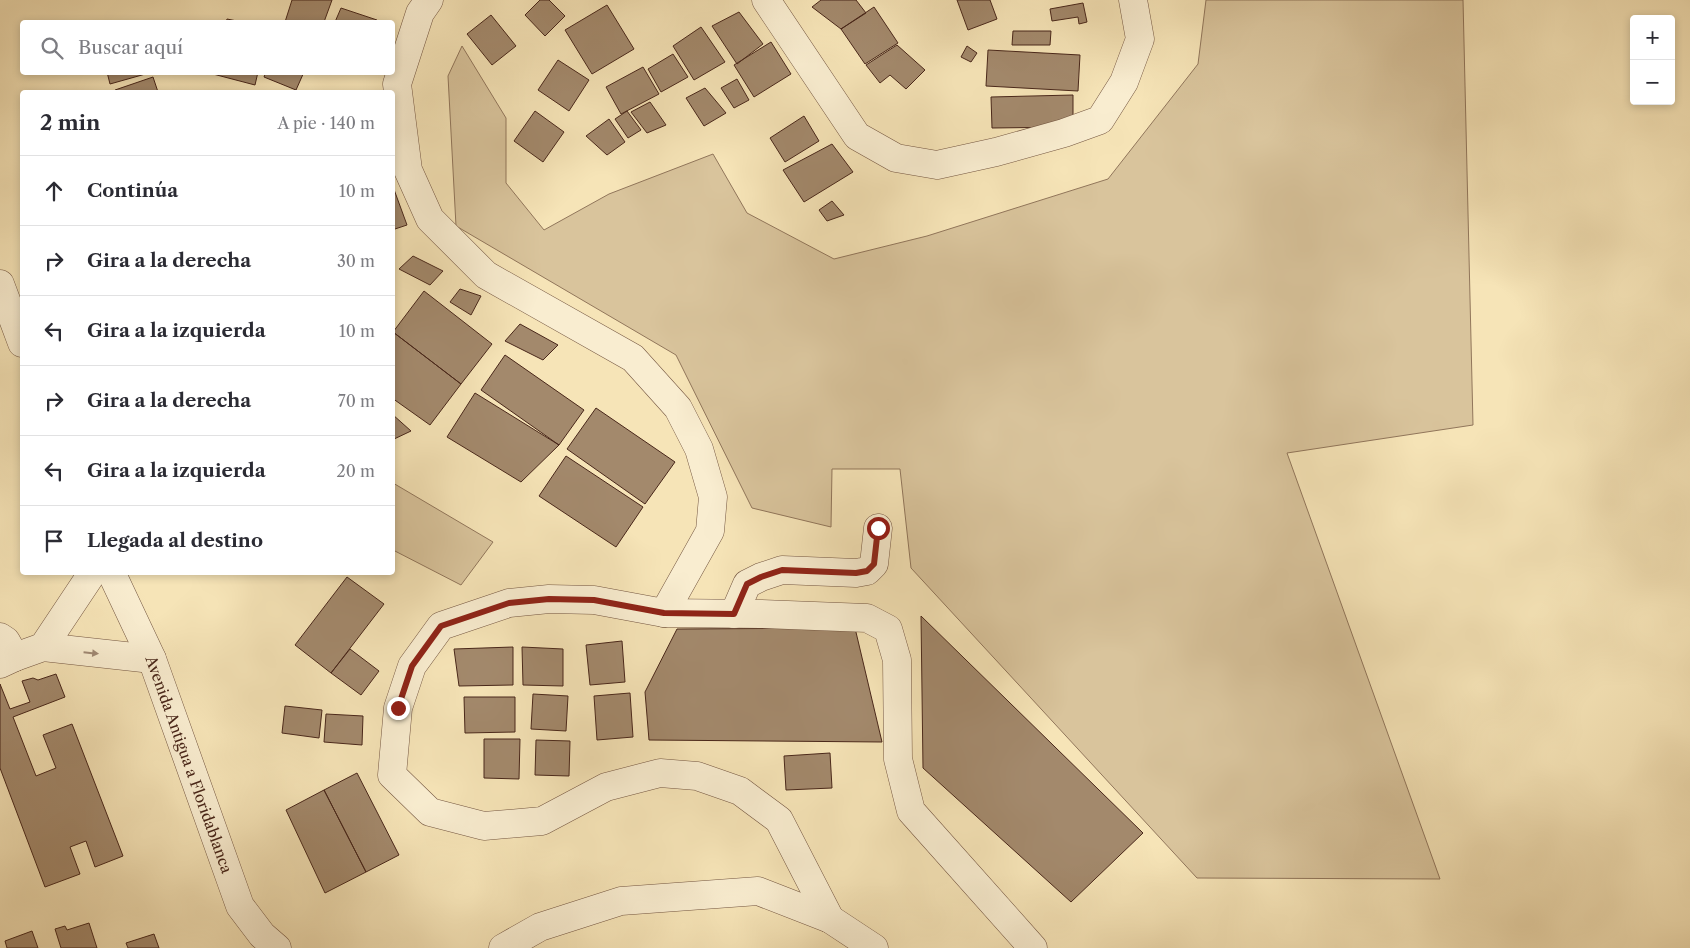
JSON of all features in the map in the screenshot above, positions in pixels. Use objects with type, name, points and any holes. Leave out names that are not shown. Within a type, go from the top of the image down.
[{"type":"street","points":[[429,0],[420,13],[397,84],[408,170],[430,219],[486,275],[633,358],[678,408],[699,449],[713,497],[710,531],[664,613]]},
{"type":"street","points":[[766,0],[857,136],[896,158],[936,165],[996,152],[1064,133],[1100,120],[1124,82],[1140,39],[1133,0]]},
{"type":"street","points":[[0,284],[20,338]]},
{"type":"street","points":[[734,614],[747,584],[782,570],[856,573],[867,571],[874,564],[878,528]]},
{"type":"street","points":[[43,647],[91,575]]},
{"type":"street","name":"Avenida Antigua a Floridablanca","points":[[112,575],[152,659],[240,906],[262,935],[277,948]]},
{"type":"street","points":[[830,919],[779,820],[740,790],[697,776],[660,773],[606,787],[542,821],[484,826],[430,812],[392,775],[398,708],[412,666],[441,626],[509,603],[549,599],[594,600],[664,613],[867,618],[888,629],[897,660],[898,759],[911,811],[1033,948]]},
{"type":"street","points":[[5,652],[43,647],[152,659]]},
{"type":"street","points":[[503,948],[540,928],[621,901],[758,892],[830,919],[874,948]]},
{"type":"shaded area","points":[[1206,0],[1463,0],[1473,425],[1287,453],[1440,879],[1197,878],[911,568],[900,469],[832,469],[831,527],[752,508],[676,355],[456,226],[448,76],[462,46],[506,118],[506,183],[544,230],[609,194],[713,154],[747,213],[834,259],[927,236],[1108,179],[1198,64]]},
{"type":"shaded area","points":[[395,484],[493,542],[461,585],[395,551]]},
{"type":"building","points":[[292,0],[332,0],[325,20],[286,20]]},
{"type":"building","points":[[540,0],[549,0],[565,16],[545,36],[525,15]]},
{"type":"building","points":[[821,0],[856,0],[866,13],[841,29],[812,7]]},
{"type":"building","points":[[957,0],[990,0],[997,19],[968,30]]},
{"type":"building","points":[[1083,3],[1087,22],[1079,24],[1078,17],[1052,21],[1050,9]]},
{"type":"building","points":[[607,5],[634,49],[592,74],[565,30]]},
{"type":"building","points":[[874,7],[898,43],[865,64],[841,29]]},
{"type":"building","points":[[341,8],[377,20],[336,20]]},
{"type":"building","points":[[739,12],[763,44],[737,64],[712,26]]},
{"type":"building","points":[[491,15],[516,46],[492,65],[467,34]]},
{"type":"building","points":[[701,27],[725,62],[694,80],[673,46]]},
{"type":"building","points":[[1013,31],[1051,31],[1050,45],[1012,45]]},
{"type":"building","points":[[771,42],[791,74],[754,97],[734,65]]},
{"type":"building","points":[[897,45],[925,70],[906,89],[890,75],[880,83],[866,65]]},
{"type":"building","points":[[967,46],[977,53],[971,62],[961,57]]},
{"type":"building","points":[[988,50],[1080,55],[1078,91],[986,86]]},
{"type":"building","points":[[673,54],[688,77],[661,92],[648,69]]},
{"type":"building","points":[[558,60],[589,80],[569,111],[538,90]]},
{"type":"building","points":[[643,67],[659,94],[621,114],[606,87]]},
{"type":"building","points":[[108,75],[142,75],[110,84]]},
{"type":"building","points":[[217,75],[257,75],[255,85]]},
{"type":"building","points":[[265,75],[303,75],[296,90],[264,77]]},
{"type":"building","points":[[153,77],[157,90],[115,90]]},
{"type":"building","points":[[737,79],[749,100],[734,108],[721,88]]},
{"type":"building","points":[[705,88],[726,113],[704,126],[686,98]]},
{"type":"building","points":[[1073,95],[1073,127],[992,128],[991,97]]},
{"type":"building","points":[[650,102],[666,125],[647,133],[631,112]]},
{"type":"building","points":[[535,111],[564,132],[543,162],[514,141]]},
{"type":"building","points":[[627,111],[641,130],[628,138],[615,119]]},
{"type":"building","points":[[804,116],[819,141],[785,162],[770,138]]},
{"type":"building","points":[[609,119],[625,142],[607,155],[586,136]]},
{"type":"building","points":[[832,144],[853,172],[804,202],[783,170]]},
{"type":"building","points":[[395,192],[407,225],[395,229]]},
{"type":"building","points":[[832,201],[844,215],[827,221],[819,210]]},
{"type":"building","points":[[413,256],[443,271],[430,285],[399,269]]},
{"type":"building","points":[[460,289],[481,296],[471,315],[450,302]]},
{"type":"building","points":[[424,291],[492,344],[461,384],[395,334],[395,329]]},
{"type":"building","points":[[520,324],[558,345],[543,360],[505,341]]},
{"type":"building","points":[[395,334],[461,384],[430,425],[395,400]]},
{"type":"building","points":[[505,355],[584,410],[559,445],[481,390]]},
{"type":"building","points":[[475,393],[559,445],[521,482],[447,437]]},
{"type":"building","points":[[596,408],[675,462],[645,504],[567,449]]},
{"type":"building","points":[[395,417],[411,431],[395,439]]},
{"type":"building","points":[[566,456],[643,507],[616,547],[539,496]]},
{"type":"building","points":[[347,577],[384,604],[331,673],[295,645]]},
{"type":"building","points":[[921,616],[1143,833],[1071,902],[923,768]]},
{"type":"building","points":[[855,628],[882,742],[649,740],[645,692],[677,629]]},
{"type":"building","points":[[622,641],[625,682],[590,685],[586,645]]},
{"type":"building","points":[[513,647],[513,685],[459,686],[454,649]]},
{"type":"building","points":[[522,647],[563,649],[563,686],[523,685]]},
{"type":"building","points":[[350,649],[379,671],[361,695],[331,673]]},
{"type":"building","points":[[56,674],[65,697],[13,717],[36,776],[56,768],[43,735],[72,724],[123,856],[95,867],[86,841],[70,847],[80,874],[45,887],[0,768],[0,684],[10,709],[30,702],[22,681],[33,678],[38,680]]},
{"type":"building","points":[[630,693],[633,737],[597,740],[594,696]]},
{"type":"building","points":[[533,694],[568,696],[566,731],[531,729]]},
{"type":"building","points":[[464,697],[515,697],[515,732],[465,733]]},
{"type":"building","points":[[285,706],[322,710],[319,738],[282,733]]},
{"type":"building","points":[[326,714],[363,716],[362,745],[324,742]]},
{"type":"building","points":[[484,739],[520,739],[519,779],[484,778]]},
{"type":"building","points":[[536,740],[570,741],[569,776],[535,775]]},
{"type":"building","points":[[830,753],[832,788],[786,790],[784,756]]},
{"type":"building","points":[[357,773],[399,855],[366,872],[324,790]]},
{"type":"building","points":[[324,790],[366,872],[325,893],[286,810]]},
{"type":"building","points":[[89,923],[97,948],[61,948],[55,929],[65,926],[67,930]]},
{"type":"building","points":[[32,931],[38,948],[7,948],[5,941]]},
{"type":"building","points":[[154,934],[159,948],[128,948],[126,943]]},
{"type":"route","points":[[398,708],[412,666],[441,626],[509,603],[549,599],[594,600],[664,613],[734,614],[747,584],[782,570],[856,573],[867,571],[874,564],[878,528]]}]
